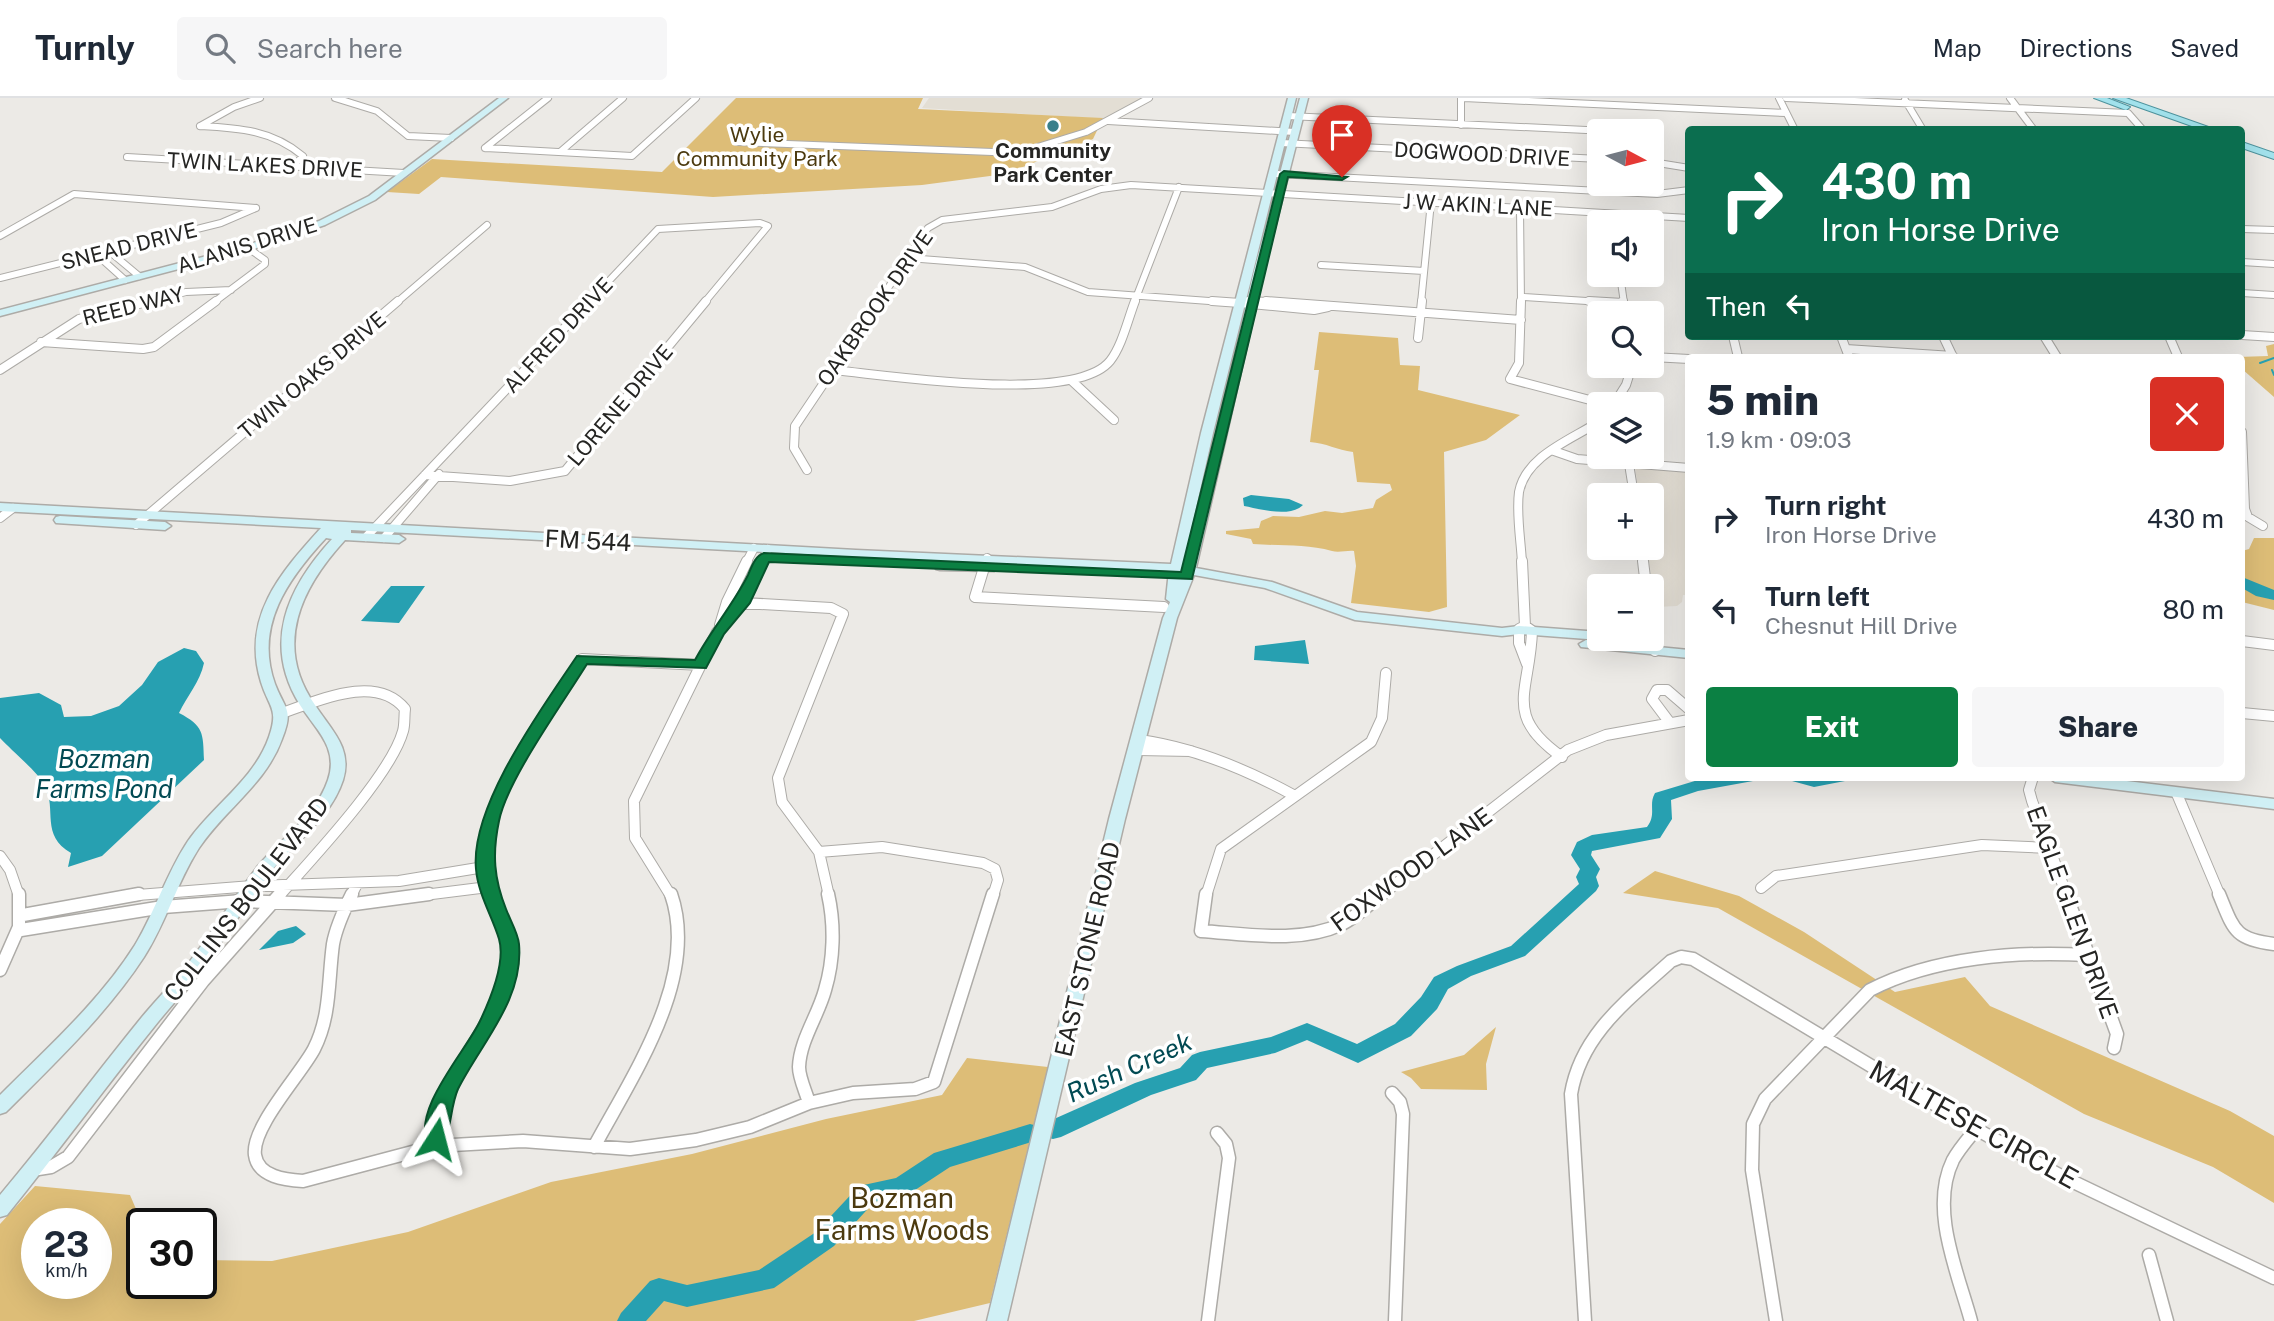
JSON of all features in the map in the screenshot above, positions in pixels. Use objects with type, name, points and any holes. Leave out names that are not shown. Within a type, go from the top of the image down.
[{"type":"main road","name":"ALANIS DRIVE","points":[[136,274],[260,239],[341,208],[493,98]]},
{"type":"main road","name":"ALANIS DRIVE","points":[[0,307],[288,236],[350,210],[504,98]]},
{"type":"main road","points":[[1181,572],[1205,506],[1238,363],[1268,193],[1292,98]]},
{"type":"main road","points":[[1181,572],[1191,505],[1225,362],[1248,303],[1304,98]]},
{"type":"main road","points":[[2098,98],[2182,126]]},
{"type":"main road","points":[[2117,98],[2201,126]]},
{"type":"main road","points":[[2245,140],[2274,150]]},
{"type":"main road","points":[[2245,148],[2274,156]]},
{"type":"main road","name":"ALANIS DRIVE","points":[[0,313],[122,277]]},
{"type":"main road","points":[[1225,362],[1238,363]]},
{"type":"main road","points":[[1191,505],[1205,506]]},
{"type":"main road","name":"FM 544","points":[[3,513],[146,515],[388,533],[1181,572],[1273,589],[1355,616],[1502,632],[1526,632]]},
{"type":"main road","name":"FM 544","points":[[3,513],[136,525],[336,530]]},
{"type":"main road","points":[[282,713],[262,673],[259,655],[268,609],[294,566],[336,530]]},
{"type":"main road","name":"COLLINS BOULEVARD","points":[[0,1209],[194,969],[252,886],[327,800],[336,779],[339,757],[332,734],[307,705],[293,681],[285,643],[303,582],[336,530]]},
{"type":"main road","name":"EAST STONE ROAD","points":[[997,1321],[1118,819],[1139,745],[1167,612],[1181,572]]},
{"type":"main road","points":[[263,632],[288,628]]},
{"type":"main road","points":[[1526,632],[1587,635]]},
{"type":"main road","points":[[1526,632],[1587,636]]},
{"type":"main road","points":[[1664,641],[1685,644]]},
{"type":"main road","points":[[1664,644],[1685,652]]},
{"type":"main road","name":"COLLINS BOULEVARD","points":[[0,1107],[110,991],[141,949],[193,846],[251,783],[272,753],[282,713]]},
{"type":"main road","points":[[2084,781],[2274,804]]},
{"type":"street","points":[[260,98],[234,107],[200,126],[252,129],[276,135],[303,156],[293,166]]},
{"type":"street","points":[[335,98],[377,111],[408,136],[451,138]]},
{"type":"street","points":[[548,98],[485,148],[637,154],[696,98]]},
{"type":"street","points":[[560,152],[623,98]]},
{"type":"street","points":[[737,142],[1018,153],[1058,142],[1107,121],[1149,98]]},
{"type":"street","points":[[1461,125],[1462,98],[1786,113]]},
{"type":"street","points":[[1779,98],[1793,126]]},
{"type":"street","points":[[1786,98],[1905,101],[2128,113],[2139,126]]},
{"type":"street","points":[[2010,98],[2031,126]]},
{"type":"street","points":[[1905,101],[1921,126]]},
{"type":"street","points":[[1288,117],[1587,130]]},
{"type":"street","points":[[1107,121],[1295,132]]},
{"type":"street","name":"DOGWOOD DRIVE","points":[[1281,143],[1587,158]]},
{"type":"street","name":"TWIN LAKES DRIVE","points":[[127,157],[404,173]]},
{"type":"street","points":[[1664,164],[1685,166]]},
{"type":"street","points":[[1273,173],[1657,194],[1685,190]]},
{"type":"street","name":"OAKBROOK DRIVE","points":[[807,470],[794,448],[793,431],[928,228],[956,216],[1052,207],[1113,186],[1268,193]]},
{"type":"street","points":[[832,370],[1030,386],[1072,381],[1094,373],[1112,359],[1179,187]]},
{"type":"street","name":"J W AKIN LANE","points":[[1268,193],[1587,212]]},
{"type":"street","name":"SNEAD DRIVE","points":[[0,236],[70,195],[256,208],[221,223],[0,278]]},
{"type":"street","points":[[1418,338],[1431,202]]},
{"type":"street","points":[[1520,208],[1524,297],[1521,356],[1510,379],[1587,399]]},
{"type":"street","name":"J W AKIN LANE","points":[[1664,216],[1685,218]]},
{"type":"street","name":"LORENE DRIVE","points":[[423,475],[510,481],[565,471],[768,228],[760,223],[672,226]]},
{"type":"street","name":"TWIN OAKS DRIVE","points":[[136,525],[488,225]]},
{"type":"street","name":"ALFRED DRIVE","points":[[370,532],[658,229],[672,226]]},
{"type":"street","points":[[2245,229],[2274,230]]},
{"type":"street","points":[[41,342],[150,348],[265,264],[265,260],[248,248]]},
{"type":"street","points":[[109,251],[136,274]]},
{"type":"street","points":[[96,254],[122,277]]},
{"type":"street","points":[[908,258],[1025,267],[1037,270],[1064,286],[1079,291],[1314,310],[1328,307],[1521,320]]},
{"type":"street","points":[[2245,262],[2274,264]]},
{"type":"street","points":[[1321,265],[1424,271]]},
{"type":"street","name":"REED WAY","points":[[0,370],[79,319],[186,292],[232,290]]},
{"type":"street","points":[[2245,293],[2274,295]]},
{"type":"street","points":[[1524,297],[1590,301]]},
{"type":"street","points":[[2245,335],[2274,337]]},
{"type":"street","points":[[1847,353],[1882,354]]},
{"type":"street","points":[[1664,358],[1685,359]]},
{"type":"street","points":[[1072,381],[1114,420]]},
{"type":"street","points":[[1562,757],[1529,728],[1525,716],[1527,664],[1519,489],[1530,467],[1587,429]]},
{"type":"street","name":"ALFRED DRIVE","points":[[388,533],[440,477],[440,467],[447,451]]},
{"type":"street","points":[[1554,451],[1587,460]]},
{"type":"street","points":[[1664,466],[1685,468]]},
{"type":"street","points":[[2245,509],[2248,517],[2263,526]]},
{"type":"street","points":[[594,1147],[650,1042],[676,968],[680,936],[676,910],[669,890],[635,838],[634,801],[718,632],[727,602],[759,553]]},
{"type":"street","points":[[718,632],[742,603],[759,553]]},
{"type":"street","points":[[986,562],[975,597],[1167,612]]},
{"type":"street","points":[[727,602],[831,608],[843,614],[778,778],[778,791],[782,802],[819,852],[828,885],[833,926],[825,990],[800,1052],[799,1070],[809,1103]]},
{"type":"street","points":[[2245,641],[2274,645]]},
{"type":"street","points":[[435,1146],[440,1108],[450,1084],[489,1024],[508,968],[510,942],[488,887],[484,867],[490,819],[500,792],[582,659],[701,665]]},
{"type":"street","name":"FOXWOOD LANE","points":[[1386,673],[1382,718],[1371,742],[1346,763],[1221,849],[1208,883],[1201,931],[1294,937],[1311,936],[1345,923],[1584,741],[1685,721]]},
{"type":"street","points":[[1670,723],[1652,699],[1657,690],[1667,690],[1685,706]]},
{"type":"street","points":[[32,1170],[51,1167],[74,1150],[202,983],[271,902],[290,885],[361,800],[389,759],[404,729],[407,711],[399,699],[382,692],[356,692],[282,713]]},
{"type":"street","points":[[2245,713],[2274,716]]},
{"type":"street","points":[[1139,745],[1192,751],[1237,764],[1295,796]]},
{"type":"street","name":"EAGLE GLEN DRIVE","points":[[2032,781],[2030,795],[2117,1034],[2114,1048]]},
{"type":"street","points":[[2177,794],[2235,932],[2249,941],[2274,944]]},
{"type":"street","points":[[357,884],[333,943],[328,1011],[316,1046],[257,1137],[254,1156],[264,1170],[281,1179],[303,1181],[435,1146],[523,1141],[630,1149],[696,1140],[750,1127],[809,1103],[853,1093],[915,1089],[934,1082],[998,880],[995,869],[983,863],[893,846],[870,844],[819,852]]},
{"type":"street","points":[[1761,887],[1776,876],[1982,845],[2049,848]]},
{"type":"street","points":[[0,856],[14,873],[23,915],[21,930],[0,970]]},
{"type":"street","points":[[21,930],[124,911],[166,899],[252,886],[399,881],[484,867]]},
{"type":"street","points":[[23,915],[132,895],[166,899],[347,905],[388,902],[488,887]]},
{"type":"street","points":[[1776,1321],[1752,1170],[1752,1131],[1765,1099],[1870,990],[1891,978],[2024,953],[2088,955]]},
{"type":"street","name":"MALTESE CIRCLE","points":[[1585,1321],[1571,1094],[1574,1069],[1596,1033],[1671,961],[1681,957],[1693,959],[1976,1129],[2061,1176],[2202,1241],[2274,1278]]},
{"type":"street","points":[[1392,1093],[1400,1102],[1403,1114],[1395,1321]]},
{"type":"street","points":[[1972,1321],[1948,1230],[1945,1193],[1951,1164],[1976,1129]]},
{"type":"street","points":[[1209,1321],[1229,1158],[1226,1144],[1217,1133]]},
{"type":"street","points":[[2149,1255],[2167,1321]]},
{"type":"shaded area","points":[[929,98],[1147,98],[1109,119],[922,108]]},
{"type":"shaded area","points":[[1635,469],[1685,471],[1685,595],[1682,602],[1677,606],[1664,607],[1664,574],[1651,574],[1649,560],[1664,560],[1664,483],[1637,483]]},
{"type":"green space","name":"Wylie Community Park","points":[[736,98],[923,98],[918,109],[1103,118],[1093,139],[1005,174],[922,185],[713,197],[441,177],[419,194],[387,192],[432,159],[662,172]]},
{"type":"green space","points":[[1319,332],[1398,338],[1400,365],[1420,366],[1418,390],[1520,415],[1486,440],[1444,452],[1447,607],[1429,612],[1351,603],[1356,566],[1354,551],[1335,552],[1303,546],[1253,544],[1251,539],[1226,534],[1226,531],[1259,528],[1261,521],[1273,516],[1299,517],[1325,511],[1342,513],[1373,508],[1376,500],[1392,490],[1390,484],[1357,482],[1353,452],[1310,442],[1319,370],[1314,370]]},
{"type":"green space","points":[[2274,344],[2274,397],[2245,372],[2245,357],[2268,356],[2266,346]]},
{"type":"green space","points":[[2254,538],[2274,538],[2274,610],[2245,603],[2245,550],[2249,549]]},
{"type":"green space","points":[[1655,871],[1739,896],[1804,932],[1895,992],[1965,977],[1990,1006],[2230,1111],[2274,1136],[2274,1203],[2213,1167],[2084,1114],[1718,908],[1623,893]]},
{"type":"green space","points":[[1496,1027],[1486,1064],[1487,1090],[1421,1089],[1401,1072],[1464,1055]]},
{"type":"green space","name":"Bozman Farms Woods","points":[[967,1058],[1048,1067],[990,1303],[914,1321],[0,1321],[0,1224],[35,1186],[130,1195],[136,1208],[126,1208],[126,1299],[217,1299],[217,1260],[272,1261],[408,1232],[551,1182],[692,1154],[826,1119],[942,1095]]},
{"type":"water","points":[[1251,495],[1289,499],[1303,505],[1283,512],[1244,506],[1243,498]]},
{"type":"water","points":[[391,586],[425,586],[399,623],[361,621]]},
{"type":"water","points":[[1305,640],[1309,664],[1254,660],[1255,646]]},
{"type":"water","name":"Bozman Farms Pond","points":[[184,648],[196,651],[204,663],[179,713],[198,726],[204,760],[102,856],[68,867],[71,853],[61,846],[52,830],[48,795],[42,780],[0,738],[0,698],[39,693],[61,705],[64,717],[91,716],[119,706],[142,685],[158,662]]},
{"type":"water","points":[[296,926],[306,934],[293,943],[259,950],[278,931]]},
{"type":"waterway","points":[[2260,363],[2274,358]]},
{"type":"waterway","points":[[2272,370],[2274,375]]},
{"type":"waterway","name":"Rush Creek","points":[[2245,584],[2262,593],[2274,595]]},
{"type":"waterway","name":"Rush Creek","points":[[1053,1130],[1143,1089],[1188,1074],[1200,1061],[1275,1045],[1307,1031],[1358,1054],[1403,1030],[1429,1003],[1441,983],[1464,971],[1518,951],[1589,886],[1586,877],[1590,869],[1581,855],[1584,847],[1592,842],[1653,833],[1663,819],[1662,797],[1695,785],[1721,781]]},
{"type":"waterway","name":"Rush Creek","points":[[630,1321],[659,1289],[687,1296],[765,1280],[825,1239],[867,1193],[901,1187],[942,1160],[1030,1133]]},
{"type":"place","name":"Community Park Center","points":[[1053,126]]},
{"type":"route","points":[[436,1139],[440,1108],[450,1084],[489,1024],[508,968],[510,942],[488,887],[484,867],[490,819],[500,792],[582,659],[596,657],[701,665],[718,632],[742,603],[764,557],[1187,576],[1284,174],[1342,177]]}]
